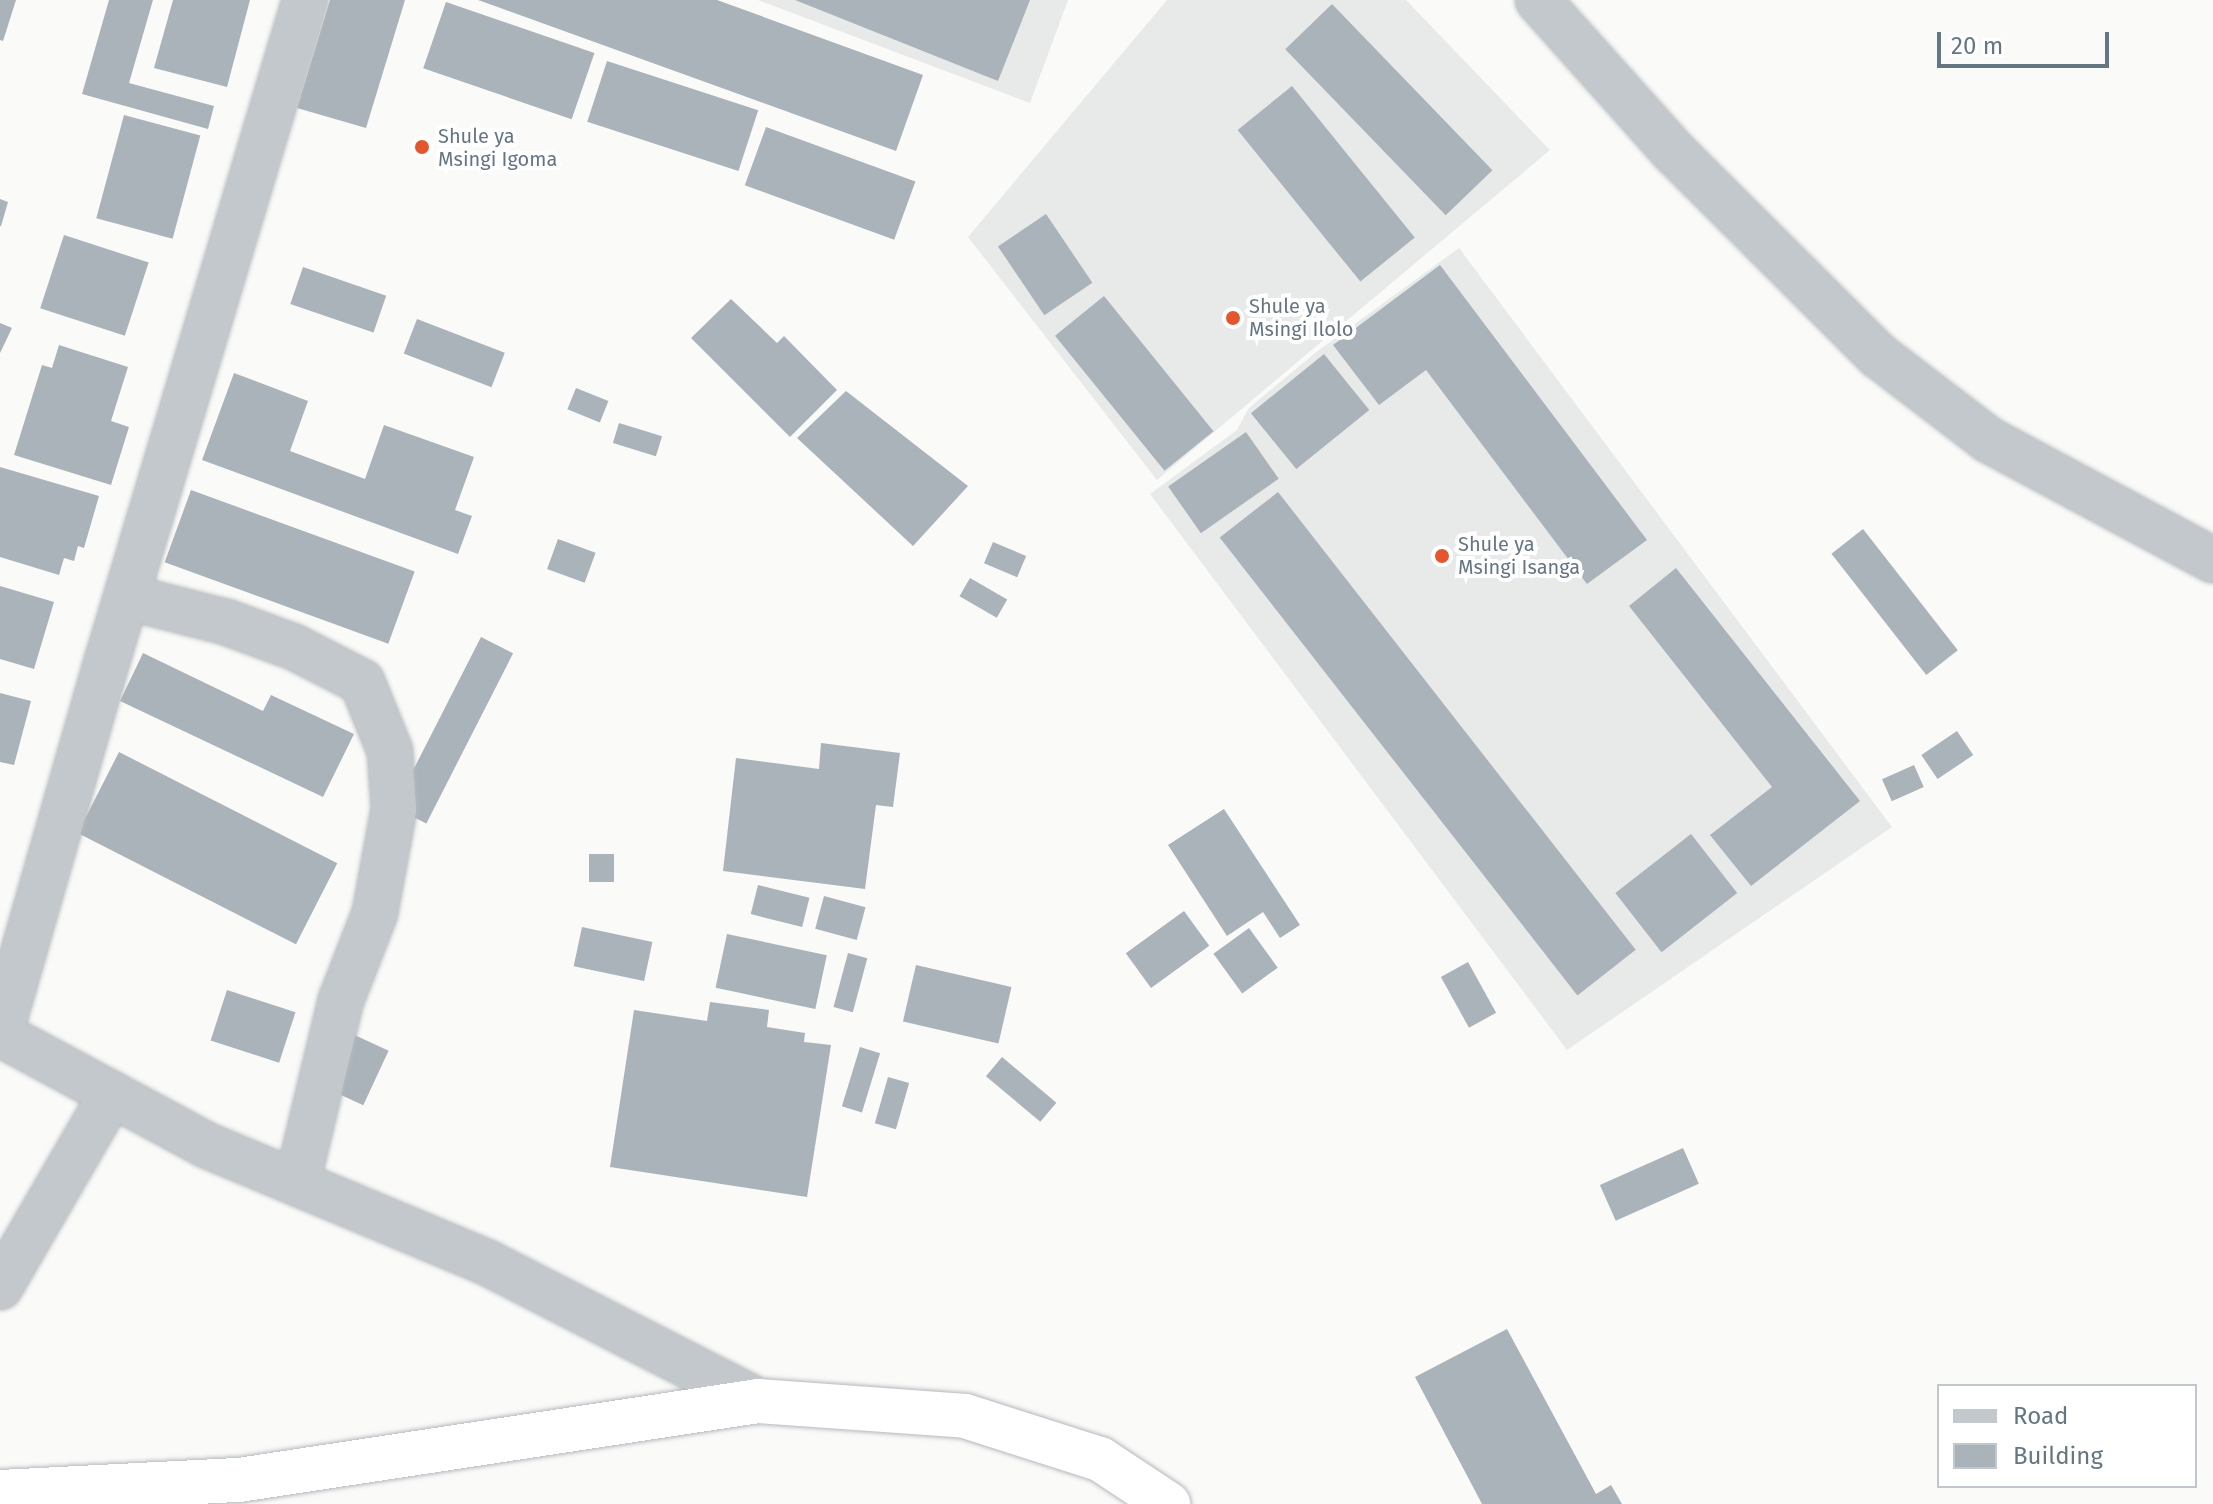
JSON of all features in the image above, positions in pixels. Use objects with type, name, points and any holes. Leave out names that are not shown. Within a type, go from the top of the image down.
[{"type":"highway","points":[[0,1492],[241,1492],[758,1401],[965,1416],[1100,1459],[1168,1504]]},
{"type":"street","points":[[305,0],[0,1034],[206,1145],[488,1263],[758,1401]]},
{"type":"street","points":[[1538,0],[1672,150],[1879,356],[1989,440],[2213,560]]},
{"type":"street","points":[[127,597],[253,632],[294,647],[362,682],[390,751],[394,809],[375,913],[341,1000],[297,1183]]},
{"type":"street","points":[[0,1287],[112,1094]]},
{"type":"shaded area","points":[[758,0],[1068,0],[1030,103]]},
{"type":"shaded area","points":[[1167,0],[1406,0],[1550,150],[1157,480],[968,237]]},
{"type":"shaded area","points":[[1459,248],[1892,827],[1567,1050],[1150,494],[1237,430],[1249,408],[1315,353]]},
{"type":"building","points":[[0,0],[16,0],[3,41],[0,40]]},
{"type":"building","points":[[109,0],[153,0],[129,83],[214,106],[208,129],[82,94]]},
{"type":"building","points":[[173,0],[250,0],[227,87],[154,68]]},
{"type":"building","points":[[330,0],[405,0],[366,128],[297,108]]},
{"type":"building","points":[[478,0],[717,0],[923,75],[896,151]]},
{"type":"building","points":[[795,0],[1030,0],[998,81]]},
{"type":"building","points":[[446,2],[594,53],[572,119],[423,68]]},
{"type":"building","points":[[1332,4],[1492,170],[1446,215],[1285,49]]},
{"type":"building","points":[[607,61],[758,110],[738,171],[587,122]]},
{"type":"building","points":[[1292,86],[1415,238],[1360,282],[1238,130]]},
{"type":"building","points":[[124,115],[200,135],[173,239],[96,218]]},
{"type":"building","points":[[766,127],[915,181],[894,240],[745,185]]},
{"type":"building","points":[[0,199],[8,202],[1,226],[0,226]]},
{"type":"building","points":[[1046,214],[1092,283],[1044,315],[998,246]]},
{"type":"building","points":[[64,235],[149,263],[125,336],[40,308]]},
{"type":"building","points":[[1440,265],[1647,540],[1587,584],[1426,370],[1379,405],[1333,345]]},
{"type":"building","points":[[303,267],[386,296],[374,333],[290,304]]},
{"type":"building","points":[[1104,296],[1214,431],[1165,471],[1055,336]]},
{"type":"building","points":[[731,299],[777,343],[784,336],[837,390],[790,437],[691,338]]},
{"type":"building","points":[[417,319],[505,353],[491,387],[404,354]]},
{"type":"building","points":[[0,323],[12,328],[0,353]]},
{"type":"building","points":[[59,345],[128,367],[111,421],[129,427],[111,485],[14,455],[42,365],[52,368]]},
{"type":"building","points":[[1324,354],[1369,410],[1296,469],[1251,413]]},
{"type":"building","points":[[234,373],[308,401],[290,451],[365,479],[384,425],[474,457],[455,510],[472,516],[458,554],[202,460]]},
{"type":"building","points":[[576,388],[608,401],[600,422],[567,409]]},
{"type":"building","points":[[846,391],[968,486],[913,546],[797,438]]},
{"type":"building","points":[[619,423],[662,436],[656,456],[613,443]]},
{"type":"building","points":[[1246,432],[1279,479],[1201,533],[1168,486]]},
{"type":"building","points":[[0,467],[99,496],[84,548],[78,546],[74,561],[64,558],[59,575],[0,557]]},
{"type":"building","points":[[191,490],[415,571],[388,644],[165,562]]},
{"type":"building","points":[[1278,492],[1636,950],[1577,995],[1220,538]]},
{"type":"building","points":[[1863,529],[1958,650],[1926,675],[1831,554]]},
{"type":"building","points":[[558,539],[596,553],[585,583],[547,569]]},
{"type":"building","points":[[993,542],[1026,556],[1017,577],[984,563]]},
{"type":"building","points":[[1676,568],[1860,801],[1751,886],[1710,835],[1772,787],[1629,606]]},
{"type":"building","points":[[970,578],[1007,600],[997,618],[960,596]]},
{"type":"building","points":[[0,586],[54,602],[34,669],[0,659]]},
{"type":"building","points":[[481,637],[513,653],[426,824],[394,807]]},
{"type":"building","points":[[143,653],[263,711],[271,695],[354,734],[323,797],[120,701]]},
{"type":"building","points":[[0,693],[31,701],[14,765],[0,762]]},
{"type":"building","points":[[1957,731],[1973,755],[1938,779],[1921,755]]},
{"type":"building","points":[[821,743],[900,753],[893,807],[876,805],[865,889],[723,871],[736,758],[819,769]]},
{"type":"building","points":[[119,752],[337,863],[296,944],[78,833]]},
{"type":"building","points":[[1914,765],[1924,787],[1892,801],[1882,779]]},
{"type":"building","points":[[1224,809],[1300,925],[1280,938],[1263,912],[1227,936],[1168,845]]},
{"type":"building","points":[[1691,834],[1737,893],[1662,952],[1615,893]]},
{"type":"building","points":[[589,854],[614,854],[614,882],[589,882]]},
{"type":"building","points":[[758,885],[809,898],[802,927],[751,914]]},
{"type":"building","points":[[824,896],[866,907],[857,940],[815,929]]},
{"type":"building","points":[[1184,911],[1209,946],[1151,988],[1126,953]]},
{"type":"building","points":[[582,927],[652,942],[644,981],[574,966]]},
{"type":"building","points":[[1249,928],[1278,968],[1242,994],[1213,954]]},
{"type":"building","points":[[727,934],[827,955],[815,1009],[716,988]]},
{"type":"building","points":[[848,953],[867,958],[853,1012],[834,1007]]},
{"type":"building","points":[[1468,962],[1496,1013],[1469,1028],[1441,977]]},
{"type":"building","points":[[916,965],[1011,987],[998,1044],[903,1022]]},
{"type":"building","points":[[227,990],[295,1012],[279,1063],[211,1040]]},
{"type":"building","points":[[710,1002],[769,1010],[767,1027],[805,1033],[804,1042],[831,1045],[807,1197],[610,1167],[634,1010],[707,1021]]},
{"type":"building","points":[[346,1031],[389,1051],[363,1105],[321,1085]]},
{"type":"building","points":[[860,1047],[880,1053],[862,1112],[842,1106]]},
{"type":"building","points":[[1002,1057],[1056,1103],[1040,1122],[986,1076]]},
{"type":"building","points":[[888,1077],[909,1083],[896,1129],[875,1123]]},
{"type":"building","points":[[1683,1148],[1699,1184],[1616,1221],[1600,1185]]},
{"type":"building","points":[[1507,1329],[1596,1494],[1611,1485],[1622,1504],[1482,1504],[1415,1377]]},
{"type":"place","name":"Shule ya Msingi Igoma","points":[[422,147]]},
{"type":"place","name":"Shule ya Msingi Ilolo","points":[[1233,318]]},
{"type":"place","name":"Shule ya Msingi Isanga","points":[[1442,556]]}]
